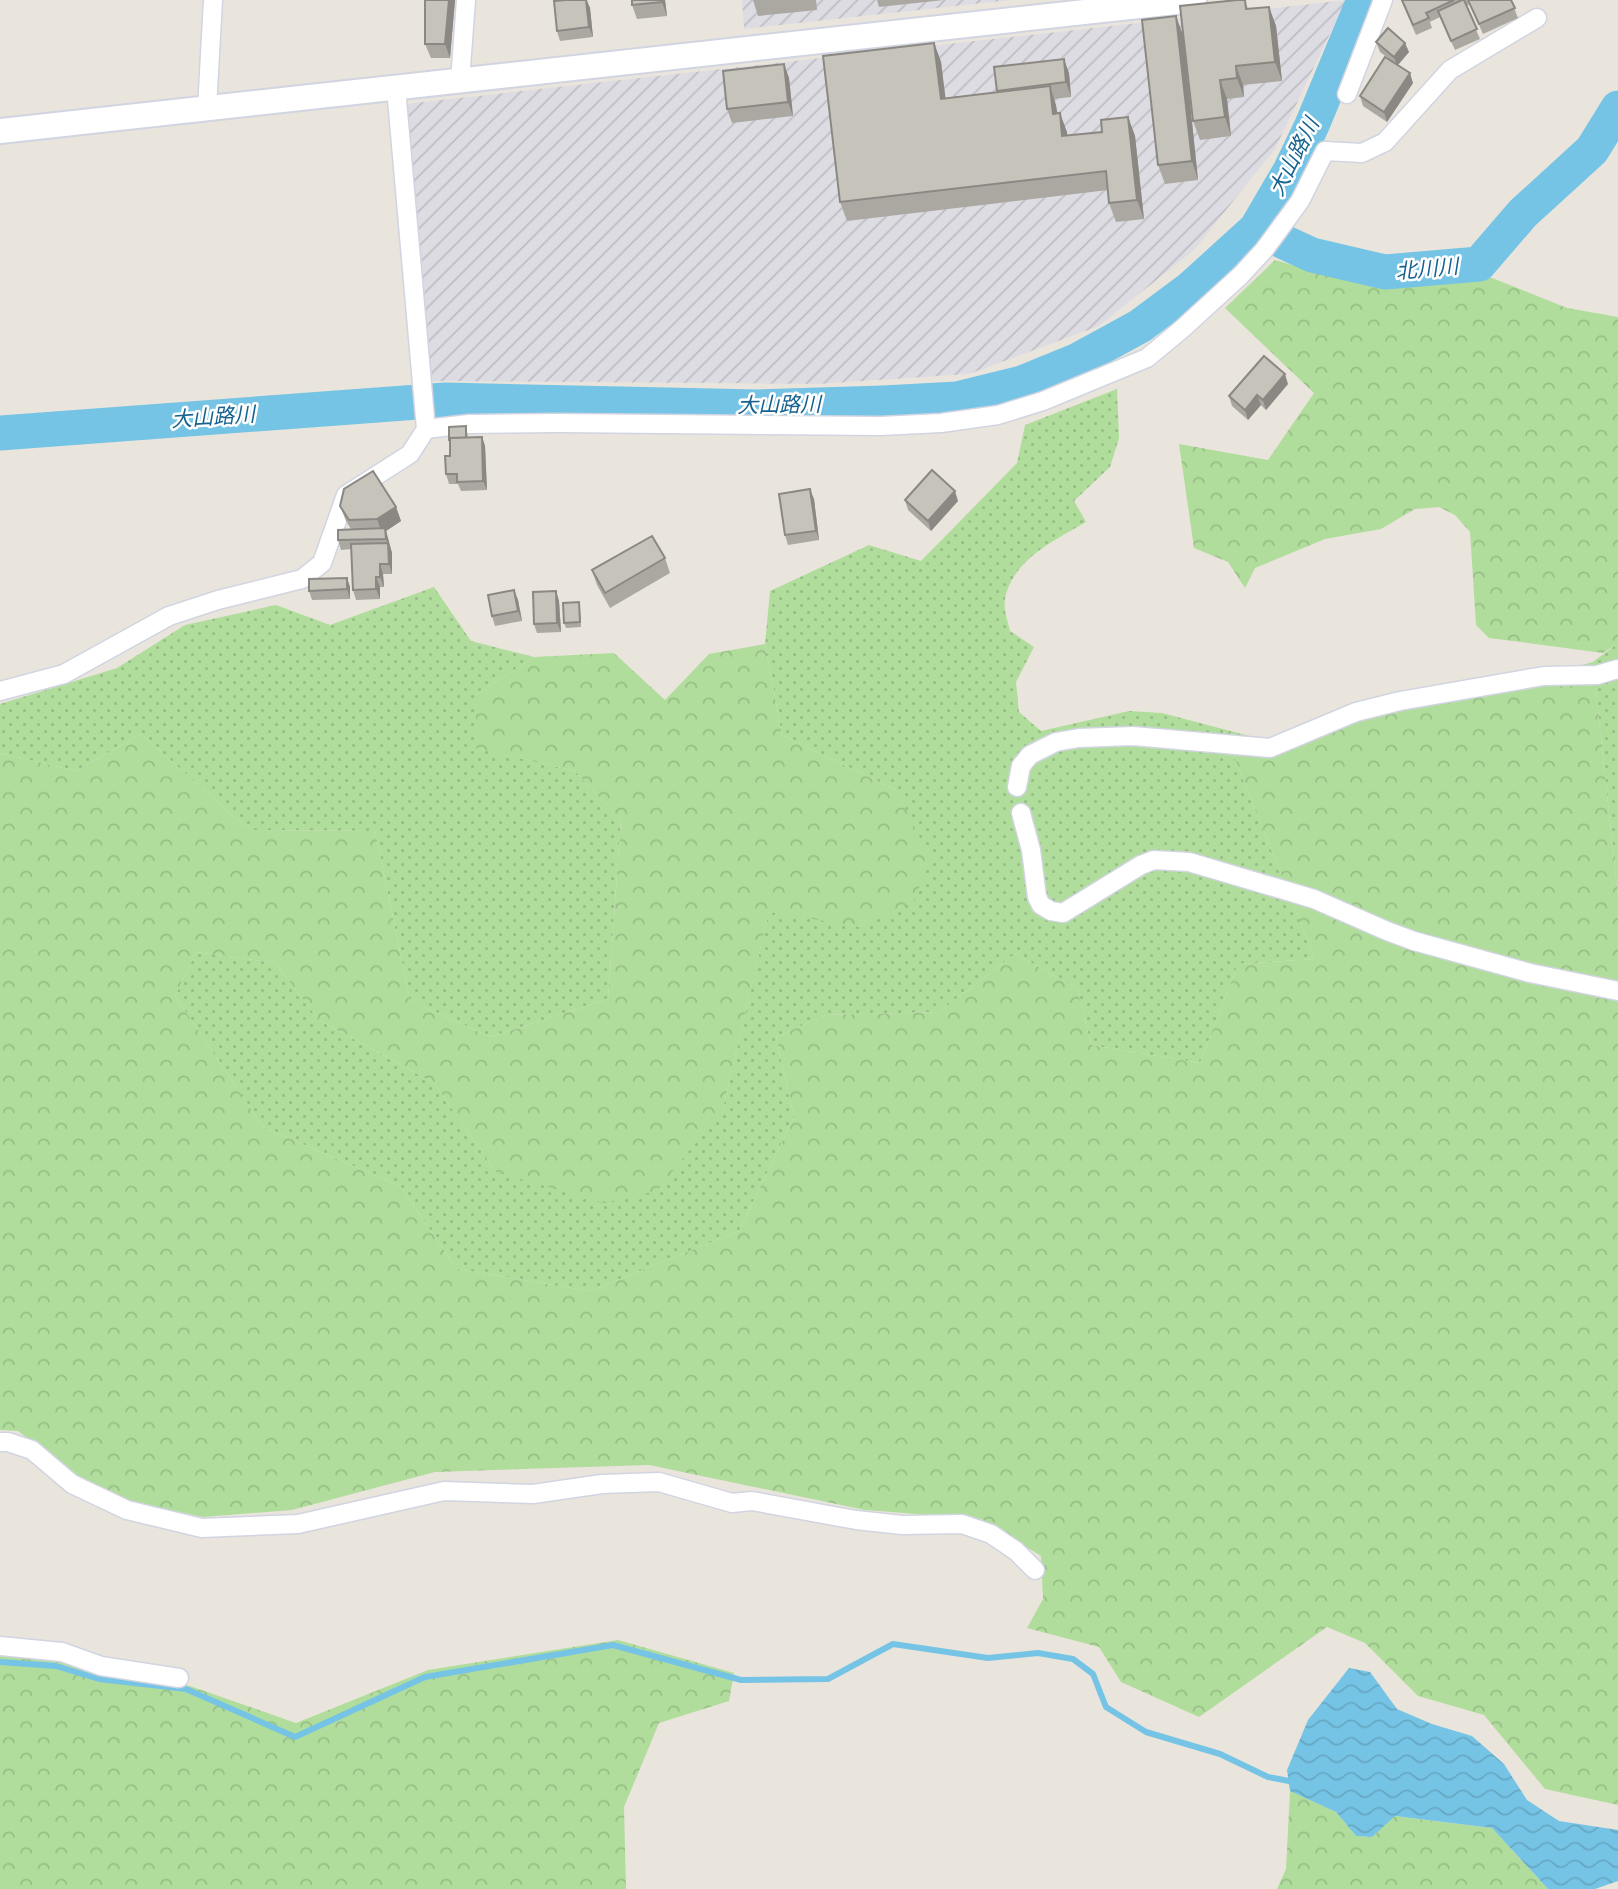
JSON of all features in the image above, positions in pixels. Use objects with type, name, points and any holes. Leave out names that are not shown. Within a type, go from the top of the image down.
[{"type":"street","points":[[207,109],[213,0]]},
{"type":"street","points":[[460,81],[466,0]]},
{"type":"street","points":[[0,131],[1194,0]]},
{"type":"street","points":[[1347,94],[1384,0]]},
{"type":"street","points":[[426,424],[917,424],[998,415],[1043,401],[1147,358],[1241,275],[1264,250],[1300,201],[1325,151],[1362,153],[1385,142],[1450,70],[1537,18]]},
{"type":"street","points":[[0,691],[64,674],[169,616],[240,594],[302,579],[321,563],[346,495],[410,454],[426,424],[396,88]]},
{"type":"street","points":[[1017,787],[1021,766],[1030,755],[1056,742],[1079,738],[1133,736],[1270,748],[1356,712],[1400,701],[1544,676],[1597,675],[1618,669]]},
{"type":"street","points":[[1021,813],[1031,850],[1037,897],[1041,905],[1051,911],[1063,913],[1140,865],[1154,860],[1189,862],[1314,899],[1415,941],[1530,973],[1618,991]]},
{"type":"street","points":[[0,1442],[32,1450],[72,1484],[127,1510],[202,1528],[298,1524],[444,1491],[533,1494],[602,1484],[659,1482],[732,1503],[752,1501],[856,1520],[902,1525],[962,1524],[991,1534],[1016,1551],[1035,1570]]},
{"type":"street","points":[[0,1646],[62,1652],[101,1666],[179,1678]]},
{"type":"shaded area","points":[[742,0],[1011,0],[744,29]]},
{"type":"shaded area","points":[[1346,0],[1275,149],[1194,250],[1099,326],[969,374],[818,384],[432,381],[405,104]]},
{"type":"green space","points":[[1275,260],[1332,276],[1492,278],[1567,308],[1618,317],[1618,643],[1603,653],[1489,638],[1476,625],[1470,532],[1455,515],[1439,507],[1415,509],[1381,529],[1325,539],[1255,568],[1245,588],[1228,562],[1194,548],[1179,444],[1268,460],[1314,393],[1225,308]]},
{"type":"green space","points":[[1117,389],[1119,438],[1110,467],[1074,501],[1086,522],[1049,544],[1026,562],[1009,585],[1005,607],[1010,631],[1034,647],[1016,682],[1019,712],[1041,731],[1129,711],[1162,713],[1223,729],[1315,959],[1238,964],[1200,1063],[1091,1045],[1077,988],[1015,954],[939,1012],[826,1015],[776,1037],[794,1117],[739,1231],[590,1291],[457,1269],[400,1186],[263,1127],[175,996],[196,952],[275,963],[319,1020],[434,1083],[496,1172],[723,1108],[769,911],[862,927],[896,790],[782,735],[765,644],[770,591],[869,545],[921,561],[1017,463],[1025,425]]},
{"type":"green space","points":[[434,587],[471,641],[534,657],[476,695],[477,748],[575,771],[621,820],[608,999],[490,1037],[410,1000],[375,831],[249,830],[141,734],[76,771],[0,753],[0,704],[117,668],[185,625],[276,605],[330,625]]},
{"type":"green space","points":[[1618,643],[1618,897],[1593,662]]},
{"type":"green space","points":[[765,644],[782,735],[896,790],[930,858],[914,901],[862,927],[769,912],[723,1108],[657,1191],[604,1203],[496,1172],[434,1083],[319,1020],[275,963],[196,952],[175,996],[263,1127],[400,1186],[457,1269],[590,1291],[739,1231],[794,1117],[776,1037],[826,1015],[939,1012],[1015,954],[1077,988],[1091,1045],[1200,1063],[1238,964],[1315,959],[1223,729],[1280,744],[1380,708],[1479,692],[1593,662],[1618,897],[1618,1805],[1545,1789],[1484,1715],[1418,1696],[1365,1643],[1327,1627],[1199,1717],[1121,1682],[1099,1647],[1027,1628],[1043,1599],[1041,1556],[981,1519],[865,1510],[649,1465],[435,1472],[292,1510],[203,1517],[132,1503],[76,1475],[18,1431],[0,1430],[0,753],[76,771],[141,734],[249,830],[375,831],[410,1000],[490,1037],[608,999],[621,820],[575,771],[476,748],[476,695],[534,657],[614,653],[665,700],[709,654]]},
{"type":"green space","points":[[618,1640],[734,1673],[729,1701],[659,1723],[624,1807],[626,1889],[0,1889],[0,1656],[59,1660],[98,1673],[190,1686],[296,1723],[428,1670]]},
{"type":"green space","points":[[1290,1791],[1336,1812],[1356,1836],[1372,1837],[1394,1816],[1492,1828],[1548,1889],[1277,1889],[1286,1869]]},
{"type":"water","points":[[1349,1668],[1370,1672],[1397,1709],[1432,1724],[1472,1736],[1504,1764],[1527,1800],[1559,1821],[1618,1830],[1618,1881],[1595,1889],[1548,1889],[1492,1828],[1395,1816],[1372,1837],[1356,1836],[1336,1812],[1290,1791],[1287,1770],[1308,1720]]},
{"type":"building","points":[[425,0],[449,0],[445,44],[425,44]]},
{"type":"building","points":[[586,0],[589,27],[557,31],[554,1]]},
{"type":"building","points":[[632,0],[662,0],[662,2],[632,5]]},
{"type":"building","points":[[1245,0],[1246,9],[1269,7],[1275,62],[1236,66],[1237,78],[1220,80],[1225,117],[1193,121],[1180,6]]},
{"type":"building","points":[[1402,0],[1454,0],[1426,13],[1429,18],[1413,25]]},
{"type":"building","points":[[1462,0],[1477,29],[1451,41],[1438,11]]},
{"type":"building","points":[[1468,0],[1511,0],[1515,8],[1479,24]]},
{"type":"building","points":[[1176,16],[1192,161],[1158,165],[1142,20]]},
{"type":"building","points":[[1388,28],[1405,43],[1394,57],[1376,42]]},
{"type":"building","points":[[934,43],[941,99],[1050,86],[1053,114],[1060,113],[1062,136],[1102,132],[1101,120],[1128,117],[1137,200],[1109,203],[1106,171],[840,202],[823,56]]},
{"type":"building","points":[[1385,57],[1410,73],[1384,112],[1360,96]]},
{"type":"building","points":[[1064,59],[1066,82],[997,91],[994,67]]},
{"type":"building","points":[[784,64],[788,102],[727,109],[723,71]]},
{"type":"building","points":[[1264,356],[1285,374],[1263,400],[1257,395],[1245,410],[1229,396]]},
{"type":"building","points":[[466,426],[466,438],[450,438],[449,441],[449,427]]},
{"type":"building","points":[[482,437],[483,481],[457,482],[457,474],[446,474],[445,456],[450,456],[450,438]]},
{"type":"building","points":[[932,470],[955,491],[928,521],[905,500]]},
{"type":"building","points":[[373,471],[396,507],[377,519],[349,520],[340,506],[344,489]]},
{"type":"building","points":[[810,489],[816,531],[785,535],[779,494]]},
{"type":"building","points":[[385,528],[386,539],[338,540],[338,530]]},
{"type":"building","points":[[652,536],[665,558],[605,593],[592,570]]},
{"type":"building","points":[[388,543],[389,564],[380,564],[376,589],[353,590],[351,544]]},
{"type":"building","points":[[347,578],[347,589],[309,591],[309,579]]},
{"type":"building","points":[[514,590],[518,611],[492,616],[488,595]]},
{"type":"building","points":[[556,591],[557,623],[534,624],[533,592]]},
{"type":"building","points":[[579,602],[580,622],[564,623],[563,603]]},
{"type":"waterway","name":"大山路川","points":[[0,433],[445,400],[758,407],[883,403],[957,399],[1022,383],[1076,361],[1140,326],[1191,288],[1256,229],[1290,171],[1312,125],[1364,0]]},
{"type":"waterway","name":"北川川","points":[[1256,229],[1312,255],[1385,272],[1479,264],[1523,213],[1592,150],[1618,108]]},
{"type":"waterway","points":[[0,1662],[56,1666],[99,1679],[186,1689],[295,1737],[425,1677],[613,1645],[741,1680],[828,1679],[893,1644],[988,1658],[1038,1653],[1073,1659],[1093,1674],[1106,1707],[1146,1732],[1220,1754],[1268,1777],[1289,1781]]}]
